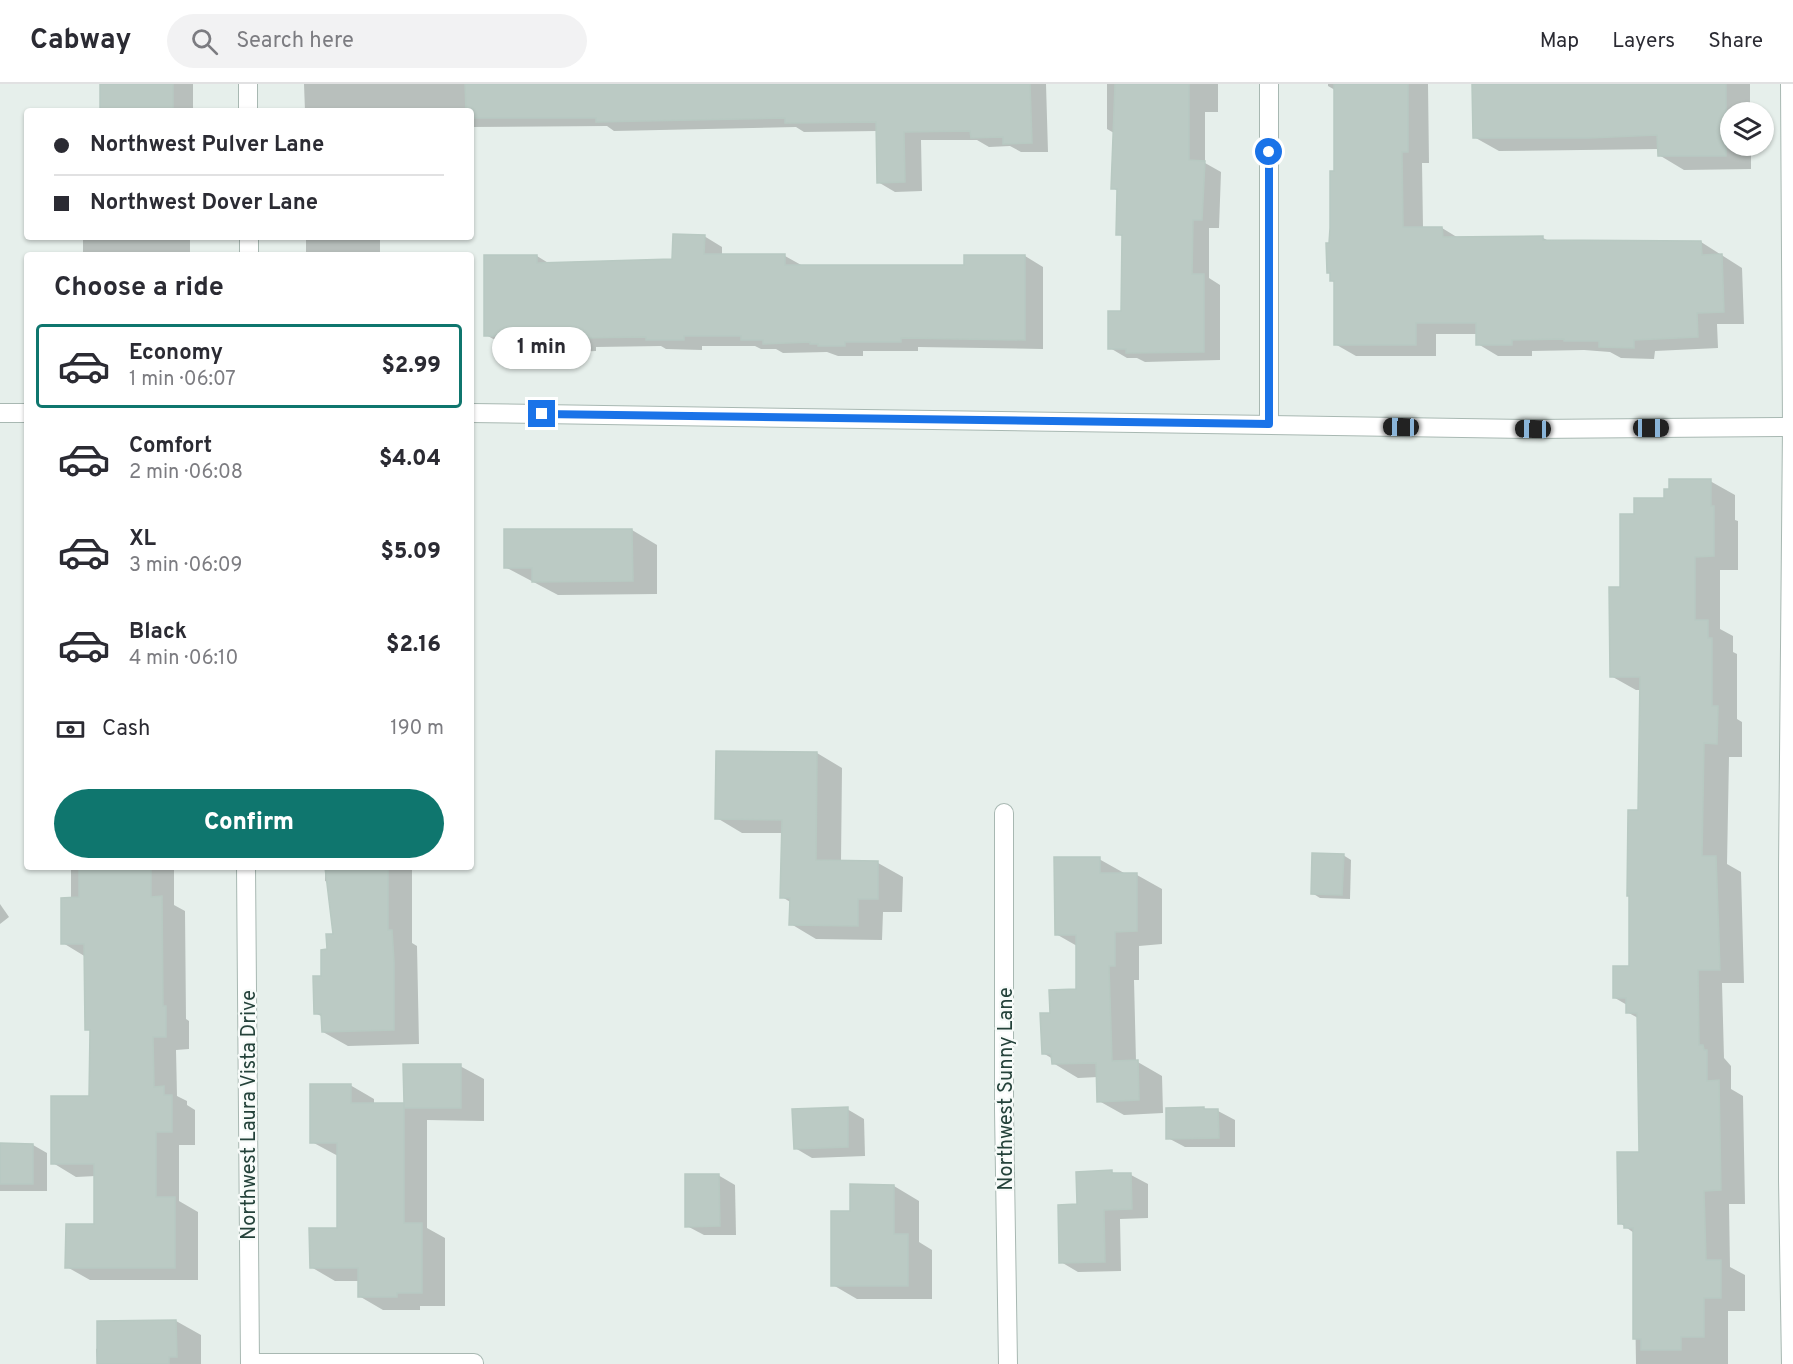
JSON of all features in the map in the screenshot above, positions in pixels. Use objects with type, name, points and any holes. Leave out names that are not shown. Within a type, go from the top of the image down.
[{"type":"street","points":[[248,84],[248,108]]},
{"type":"street","points":[[1269,84],[1269,424]]},
{"type":"street","points":[[1790,84],[1792,427],[1788,1181],[1791,1364]]},
{"type":"street","points":[[474,412],[1533,429],[1792,427]]},
{"type":"street","points":[[0,413],[24,413]]},
{"type":"street","name":"Northwest Sunny Lane","points":[[1004,813],[1004,1110],[1008,1364]]},
{"type":"street","name":"Northwest Laura Vista Drive","points":[[246,870],[250,1363]]},
{"type":"street","points":[[250,1363],[474,1363]]},
{"type":"building","points":[[100,84],[173,84],[173,108],[100,108]]},
{"type":"building","points":[[465,84],[1030,84],[1032,143],[1003,144],[1003,137],[971,138],[970,131],[904,132],[905,182],[877,183],[876,122],[785,123],[785,118],[596,122],[596,118],[474,118],[474,108],[466,108]]},
{"type":"building","points":[[1115,84],[1189,84],[1189,160],[1205,161],[1202,220],[1193,220],[1192,274],[1204,274],[1204,352],[1126,353],[1126,349],[1108,349],[1108,311],[1121,311],[1122,235],[1116,235],[1117,189],[1111,189]]},
{"type":"building","points":[[1334,84],[1408,84],[1408,152],[1402,152],[1403,227],[1442,227],[1443,237],[1543,236],[1543,240],[1701,241],[1702,255],[1722,254],[1724,312],[1697,313],[1698,337],[1634,340],[1634,348],[1599,347],[1599,341],[1564,341],[1564,339],[1512,340],[1512,345],[1476,345],[1476,323],[1416,323],[1416,345],[1334,345],[1334,281],[1330,281],[1330,273],[1327,273],[1326,243],[1329,243],[1330,228],[1330,171],[1334,171]]},
{"type":"building","points":[[1472,84],[1726,84],[1726,102],[1720,102],[1720,156],[1658,156],[1657,135],[1589,138],[1473,138]]},
{"type":"building","points":[[673,234],[705,235],[704,254],[785,254],[785,265],[964,265],[964,255],[1025,255],[1025,340],[901,338],[901,342],[845,342],[845,346],[818,346],[810,342],[763,344],[763,340],[741,340],[741,336],[684,336],[684,340],[646,340],[646,337],[578,338],[578,342],[553,342],[552,336],[484,336],[484,255],[537,255],[537,263],[672,259]]},
{"type":"building","points":[[1669,479],[1711,479],[1711,506],[1714,506],[1714,556],[1695,557],[1695,620],[1708,620],[1708,638],[1712,638],[1712,706],[1718,706],[1717,744],[1704,743],[1702,856],[1716,856],[1720,970],[1698,970],[1699,1045],[1703,1045],[1704,1050],[1707,1050],[1707,1081],[1719,1080],[1721,1190],[1704,1191],[1706,1260],[1721,1260],[1721,1298],[1704,1298],[1704,1337],[1681,1337],[1681,1350],[1641,1350],[1641,1339],[1633,1339],[1633,1228],[1624,1228],[1624,1224],[1618,1224],[1617,1152],[1639,1152],[1637,1013],[1626,1013],[1626,998],[1613,998],[1613,966],[1629,966],[1628,810],[1638,810],[1640,677],[1610,677],[1609,587],[1620,587],[1620,514],[1634,514],[1634,498],[1664,498],[1664,489],[1669,489]]},
{"type":"building","points":[[504,529],[632,529],[633,581],[532,582],[532,568],[504,568]]},
{"type":"building","points":[[716,751],[817,752],[816,860],[878,861],[878,899],[858,899],[858,926],[789,925],[790,898],[780,898],[782,820],[715,819]]},
{"type":"building","points":[[1312,853],[1344,854],[1342,895],[1311,894]]},
{"type":"building","points":[[1054,857],[1100,857],[1100,873],[1137,873],[1137,931],[1115,932],[1115,966],[1109,966],[1112,1061],[1138,1060],[1139,1100],[1097,1102],[1096,1063],[1052,1064],[1051,1054],[1042,1054],[1040,1013],[1050,1013],[1049,990],[1076,989],[1076,935],[1055,935]]},
{"type":"building","points":[[79,870],[151,870],[151,897],[162,896],[163,1006],[166,1006],[166,1037],[153,1037],[154,1087],[164,1086],[164,1095],[172,1095],[172,1132],[156,1132],[156,1197],[175,1197],[175,1268],[65,1268],[66,1224],[94,1224],[94,1164],[51,1164],[51,1096],[89,1096],[90,1030],[85,1030],[84,944],[61,944],[61,898],[79,897]]},
{"type":"building","points":[[325,870],[388,870],[388,930],[392,930],[394,962],[394,1030],[322,1032],[321,1014],[314,1014],[313,976],[321,976],[321,950],[327,949],[326,934],[333,934]]},
{"type":"building","points":[[403,1064],[461,1064],[461,1108],[404,1108],[404,1223],[422,1223],[422,1293],[397,1293],[397,1297],[358,1297],[358,1268],[310,1268],[309,1228],[337,1228],[337,1143],[310,1143],[310,1084],[351,1084],[351,1103],[404,1103]]},
{"type":"building","points":[[848,1107],[848,1147],[794,1149],[792,1109]]},
{"type":"building","points":[[1204,1107],[1204,1109],[1218,1109],[1219,1138],[1166,1139],[1166,1108]]},
{"type":"building","points":[[0,1143],[33,1144],[33,1184],[0,1184]]},
{"type":"building","points":[[1112,1170],[1112,1173],[1131,1173],[1132,1209],[1104,1210],[1105,1262],[1059,1263],[1058,1205],[1077,1204],[1076,1172]]},
{"type":"building","points":[[685,1174],[719,1174],[720,1226],[685,1227]]},
{"type":"building","points":[[850,1184],[894,1185],[894,1234],[908,1234],[908,1286],[831,1286],[831,1211],[850,1211]]},
{"type":"building","points":[[176,1320],[177,1357],[169,1357],[169,1364],[97,1364],[97,1321]]},
{"type":"route","points":[[542,414],[1269,424],[1269,152]]}]
